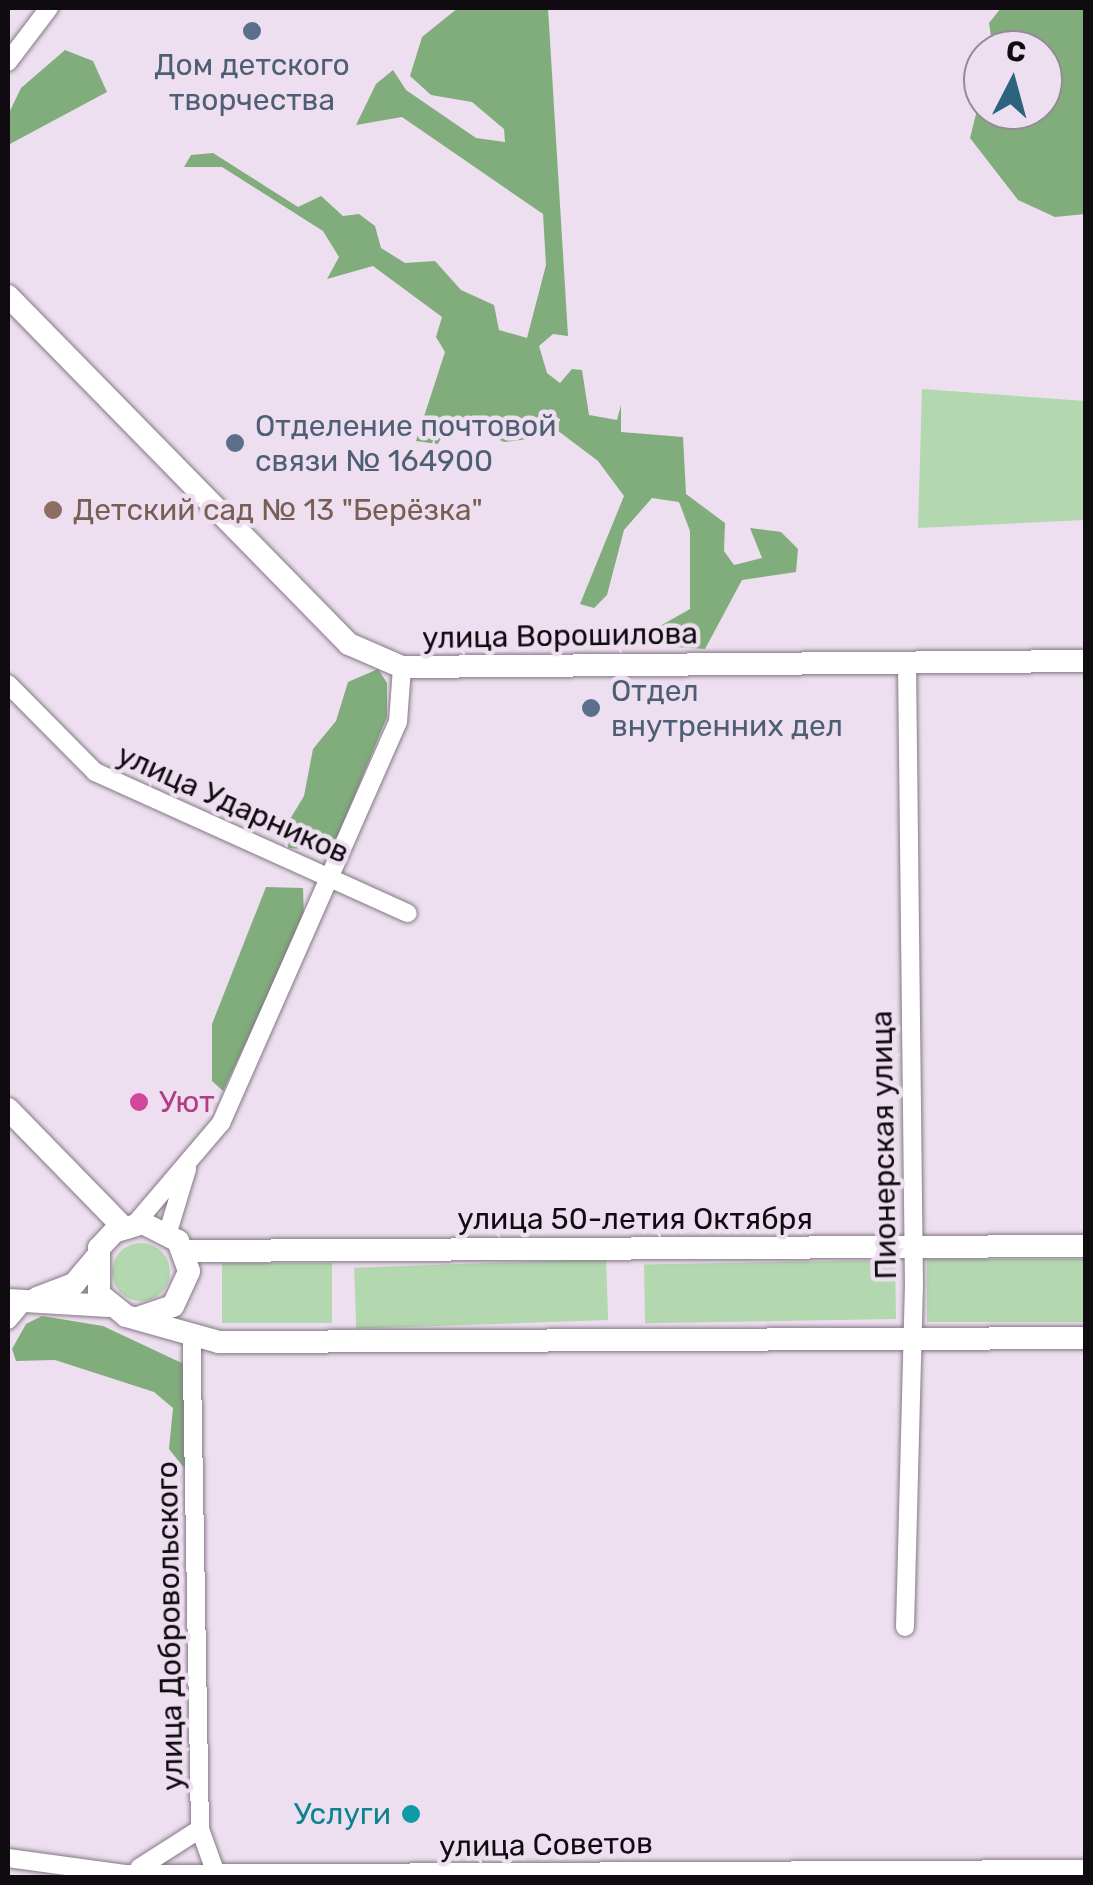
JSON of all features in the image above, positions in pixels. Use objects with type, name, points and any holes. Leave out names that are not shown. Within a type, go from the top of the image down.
[{"type":"main road","name":"улица Ворошилова","points":[[8,296],[350,644],[402,668],[1086,661]]},
{"type":"main road","points":[[8,1109],[78,1181],[115,1237]]},
{"type":"main road","points":[[16,1300],[74,1284],[115,1237],[168,1232],[184,1251],[192,1333]]},
{"type":"main road","points":[[109,1306],[96,1286],[115,1237]]},
{"type":"main road","name":"улица 50-летия Октября","points":[[184,1251],[1086,1246]]},
{"type":"main road","points":[[138,1318],[173,1306],[188,1280]]},
{"type":"main road","points":[[16,1300],[109,1306],[219,1342],[1086,1338]]},
{"type":"street","points":[[8,62],[49,8]]},
{"type":"street","name":"Пионерская улица","points":[[904,1627],[913,1338],[907,662]]},
{"type":"street","points":[[115,1237],[221,1123],[332,879],[398,722],[402,668]]},
{"type":"street","name":"улица Ударников","points":[[8,684],[95,772],[408,913]]},
{"type":"street","points":[[168,1232],[190,1158]]},
{"type":"street","points":[[8,1320],[16,1300]]},
{"type":"street","name":"улица Добровольского","points":[[125,1876],[161,1860],[200,1829],[192,1333]]},
{"type":"street","points":[[200,1829],[214,1871]]},
{"type":"street","name":"улица Советов","points":[[8,1858],[125,1876],[214,1871],[1086,1870]]},
{"type":"green space","points":[[458,8],[548,8],[568,336],[553,334],[539,346],[547,373],[560,383],[572,369],[582,370],[589,415],[617,420],[621,405],[621,432],[683,437],[686,494],[725,523],[724,551],[734,565],[762,558],[750,528],[781,532],[798,549],[796,572],[742,580],[705,649],[675,647],[660,636],[660,626],[690,609],[690,531],[679,502],[652,498],[624,530],[607,595],[594,608],[580,604],[624,496],[598,461],[545,421],[528,439],[504,442],[452,417],[438,444],[416,441],[445,352],[436,337],[442,317],[373,266],[327,279],[339,257],[323,231],[222,167],[184,167],[191,155],[213,153],[298,207],[321,196],[343,216],[359,214],[375,226],[381,248],[405,263],[435,261],[461,290],[494,305],[499,330],[527,338],[546,265],[543,214],[402,117],[356,125],[376,84],[393,70],[406,90],[476,138],[505,142],[504,129],[472,102],[431,95],[410,76],[422,37]]},
{"type":"green space","points":[[1001,8],[1085,8],[1085,214],[1055,217],[1018,200],[970,138],[972,130],[1063,130],[1063,30],[990,30],[989,23]]},
{"type":"green space","points":[[65,50],[93,61],[107,92],[8,145],[8,115],[21,88]]},
{"type":"green space","points":[[922,389],[1085,401],[1085,520],[918,528]]},
{"type":"green space","points":[[378,669],[387,683],[387,717],[332,851],[289,848],[281,834],[304,796],[313,749],[336,721],[348,682]]},
{"type":"green space","points":[[266,887],[303,888],[304,920],[223,1091],[212,1081],[212,1024]]},
{"type":"green space","points":[[141,1243],[161,1252],[170,1272],[161,1292],[141,1301],[121,1292],[112,1272],[121,1252]]},
{"type":"green space","points":[[606,1259],[608,1320],[356,1329],[354,1268]]},
{"type":"green space","points":[[927,1259],[1085,1259],[1085,1322],[927,1322]]},
{"type":"green space","points":[[895,1260],[896,1319],[645,1323],[644,1264]]},
{"type":"green space","points":[[222,1263],[332,1263],[332,1323],[222,1323]]},
{"type":"green space","points":[[42,1316],[103,1326],[186,1365],[185,1469],[169,1449],[173,1408],[154,1392],[55,1360],[16,1361],[12,1349],[26,1324]]},
{"type":"place","name":"Дом детского творчества","points":[[252,31]]},
{"type":"place","name":"Отделение почтовой связи № 164900","points":[[235,443]]},
{"type":"place","name":"Детский сад № 13 \"Берёзка\"","points":[[53,510]]},
{"type":"place","name":"Отдел внутренних дел","points":[[591,708]]},
{"type":"place","name":"Уют","points":[[139,1102]]},
{"type":"place","name":"Услуги","points":[[411,1814]]}]
